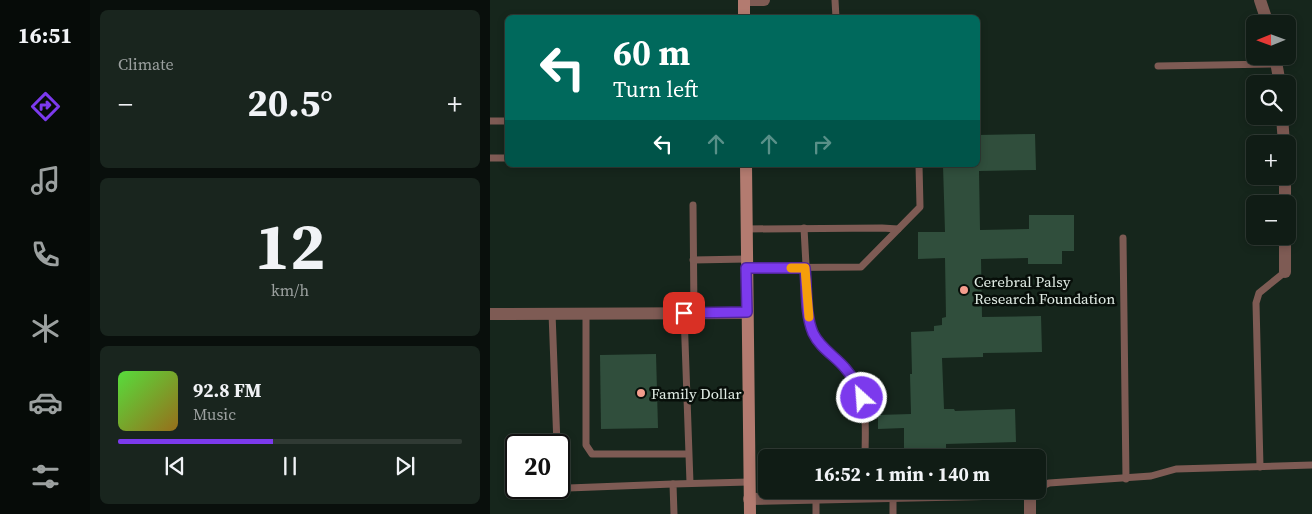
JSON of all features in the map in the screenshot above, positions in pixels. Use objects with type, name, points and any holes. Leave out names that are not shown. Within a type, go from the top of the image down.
[{"type":"main road","points":[[744,0],[744,15]]},
{"type":"main road","points":[[746,167],[750,514]]},
{"type":"street","points":[[744,0],[764,0]]},
{"type":"street","points":[[1260,0],[1265,15]]},
{"type":"street","points":[[1285,245],[1286,272]]},
{"type":"street","points":[[490,314],[747,312]]},
{"type":"street","points":[[749,499],[758,499]]},
{"type":"street","points":[[1030,514],[1033,499]]},
{"type":"lane","points":[[835,0],[836,15]]},
{"type":"lane","points":[[1158,66],[1246,61]]},
{"type":"lane","points":[[490,121],[505,121]]},
{"type":"lane","points":[[490,158],[505,158]]},
{"type":"lane","points":[[693,260],[805,268],[861,266],[920,207],[919,167]]},
{"type":"lane","points":[[690,483],[688,454],[689,313],[693,260],[693,205]]},
{"type":"lane","points":[[804,228],[808,312],[814,334],[827,351],[844,367],[857,385],[862,398],[865,449]]},
{"type":"lane","points":[[746,229],[898,229]]},
{"type":"lane","points":[[1123,238],[1126,479]]},
{"type":"lane","points":[[1260,467],[1256,303],[1259,293],[1286,272]]},
{"type":"lane","points":[[586,313],[586,445],[592,454],[688,454]]},
{"type":"lane","points":[[552,314],[557,434]]},
{"type":"lane","points":[[1046,485],[1152,476],[1176,469],[1312,465]]},
{"type":"lane","points":[[570,488],[749,482]]},
{"type":"lane","points":[[673,484],[674,514]]},
{"type":"lane","points":[[816,499],[816,514]]},
{"type":"lane","points":[[893,499],[893,514]]},
{"type":"path","points":[[1046,471],[1050,472]]},
{"type":"building","name":"Cerebral Palsy Research Foundation","points":[[1035,134],[1036,170],[979,171],[980,230],[1029,229],[1029,215],[1074,215],[1074,251],[1062,251],[1062,264],[1028,264],[1028,258],[981,259],[982,317],[1041,316],[1042,352],[983,353],[983,357],[942,358],[944,409],[954,409],[955,411],[1015,409],[1016,442],[946,444],[946,448],[904,449],[904,428],[878,429],[878,415],[911,414],[911,332],[934,331],[934,326],[942,325],[942,318],[946,317],[945,258],[918,259],[918,232],[945,232],[943,167],[980,167],[980,135]]},
{"type":"building","points":[[656,354],[658,428],[601,429],[600,355]]},
{"type":"slow traffic","points":[[791,268],[805,268],[809,317]]},
{"type":"place","name":"Cerebral Palsy Research Foundation","points":[[964,290]]},
{"type":"place","name":"Family Dollar","points":[[641,393]]},
{"type":"route","points":[[684,313],[747,312],[746,268],[805,268],[809,321],[814,334],[827,351],[844,367],[857,385],[862,398]]}]
